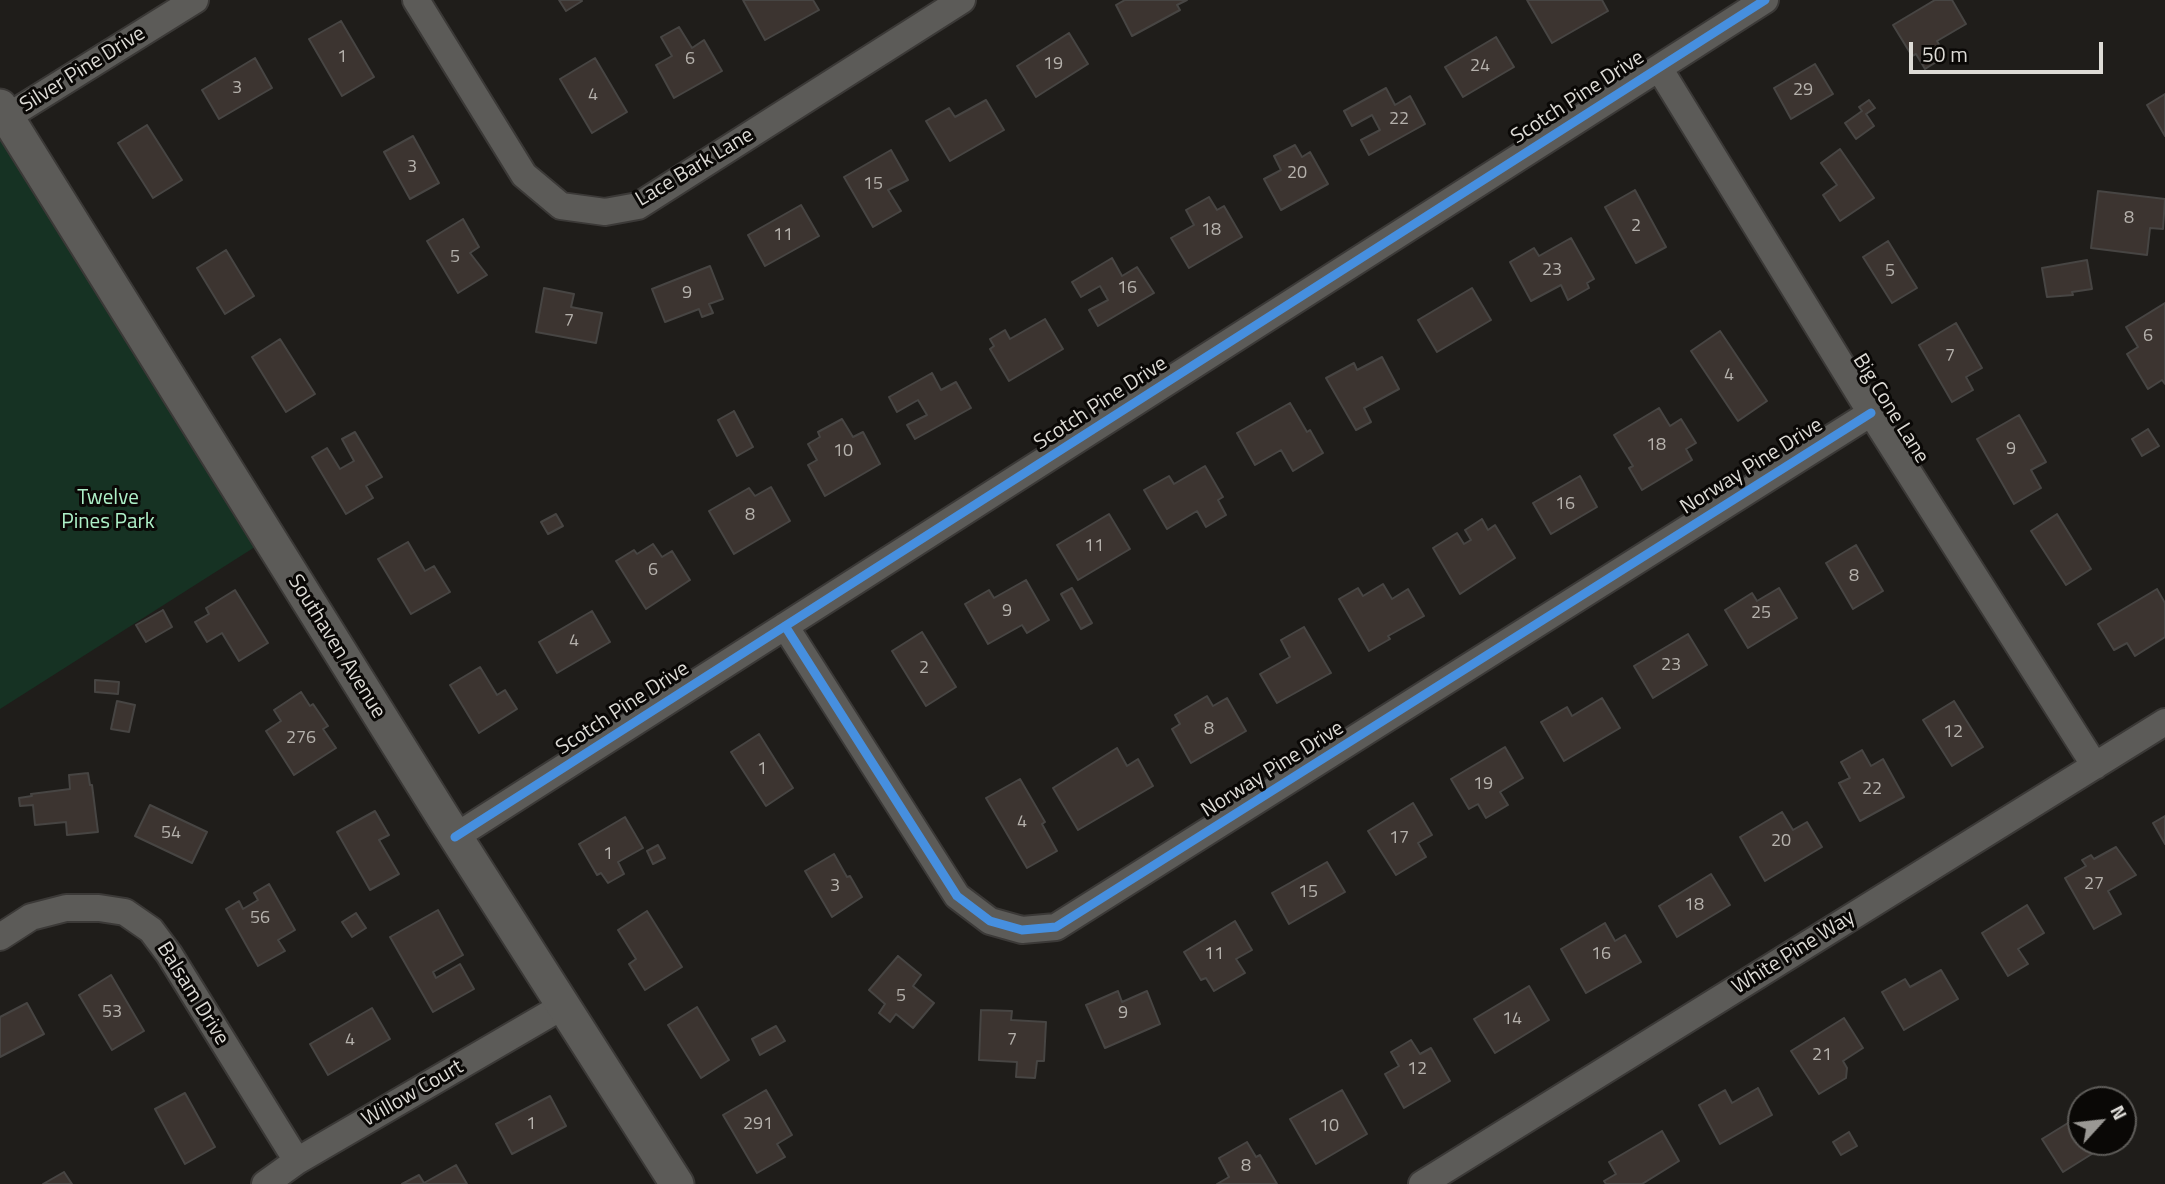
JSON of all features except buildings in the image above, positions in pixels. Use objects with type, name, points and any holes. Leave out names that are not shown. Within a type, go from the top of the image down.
[{"type":"street","name":"Silver Pine Drive","points":[[3,112],[195,0]]},
{"type":"street","name":"Lace Bark Lane","points":[[416,0],[524,175],[561,206],[605,212],[638,206],[962,0]]},
{"type":"street","name":"Scotch Pine Drive","points":[[455,837],[1765,0]]},
{"type":"street","name":"Big Cone Lane","points":[[1659,68],[1871,413],[2095,766]]},
{"type":"street","name":"Southaven Avenue","points":[[3,112],[455,837],[677,1184]]},
{"type":"street","name":"Norway Pine Drive","points":[[785,626],[957,896],[990,921],[1022,930],[1056,927],[1871,413]]},
{"type":"street","name":"White Pine Way","points":[[1422,1184],[2165,722]]},
{"type":"street","name":"Balsam Drive","points":[[0,937],[32,918],[66,908],[99,908],[125,912],[151,930],[169,954],[297,1161]]},
{"type":"street","name":"Willow Court","points":[[265,1184],[297,1161],[564,1006]]},
{"type":"green space","name":"Twelve Pines Park","points":[[0,137],[258,545],[0,709]]},
{"type":"cycle path","points":[[455,837],[1765,0]]},
{"type":"cycle path","points":[[785,626],[957,896],[990,921],[1022,930],[1056,927],[1871,413]]}]
